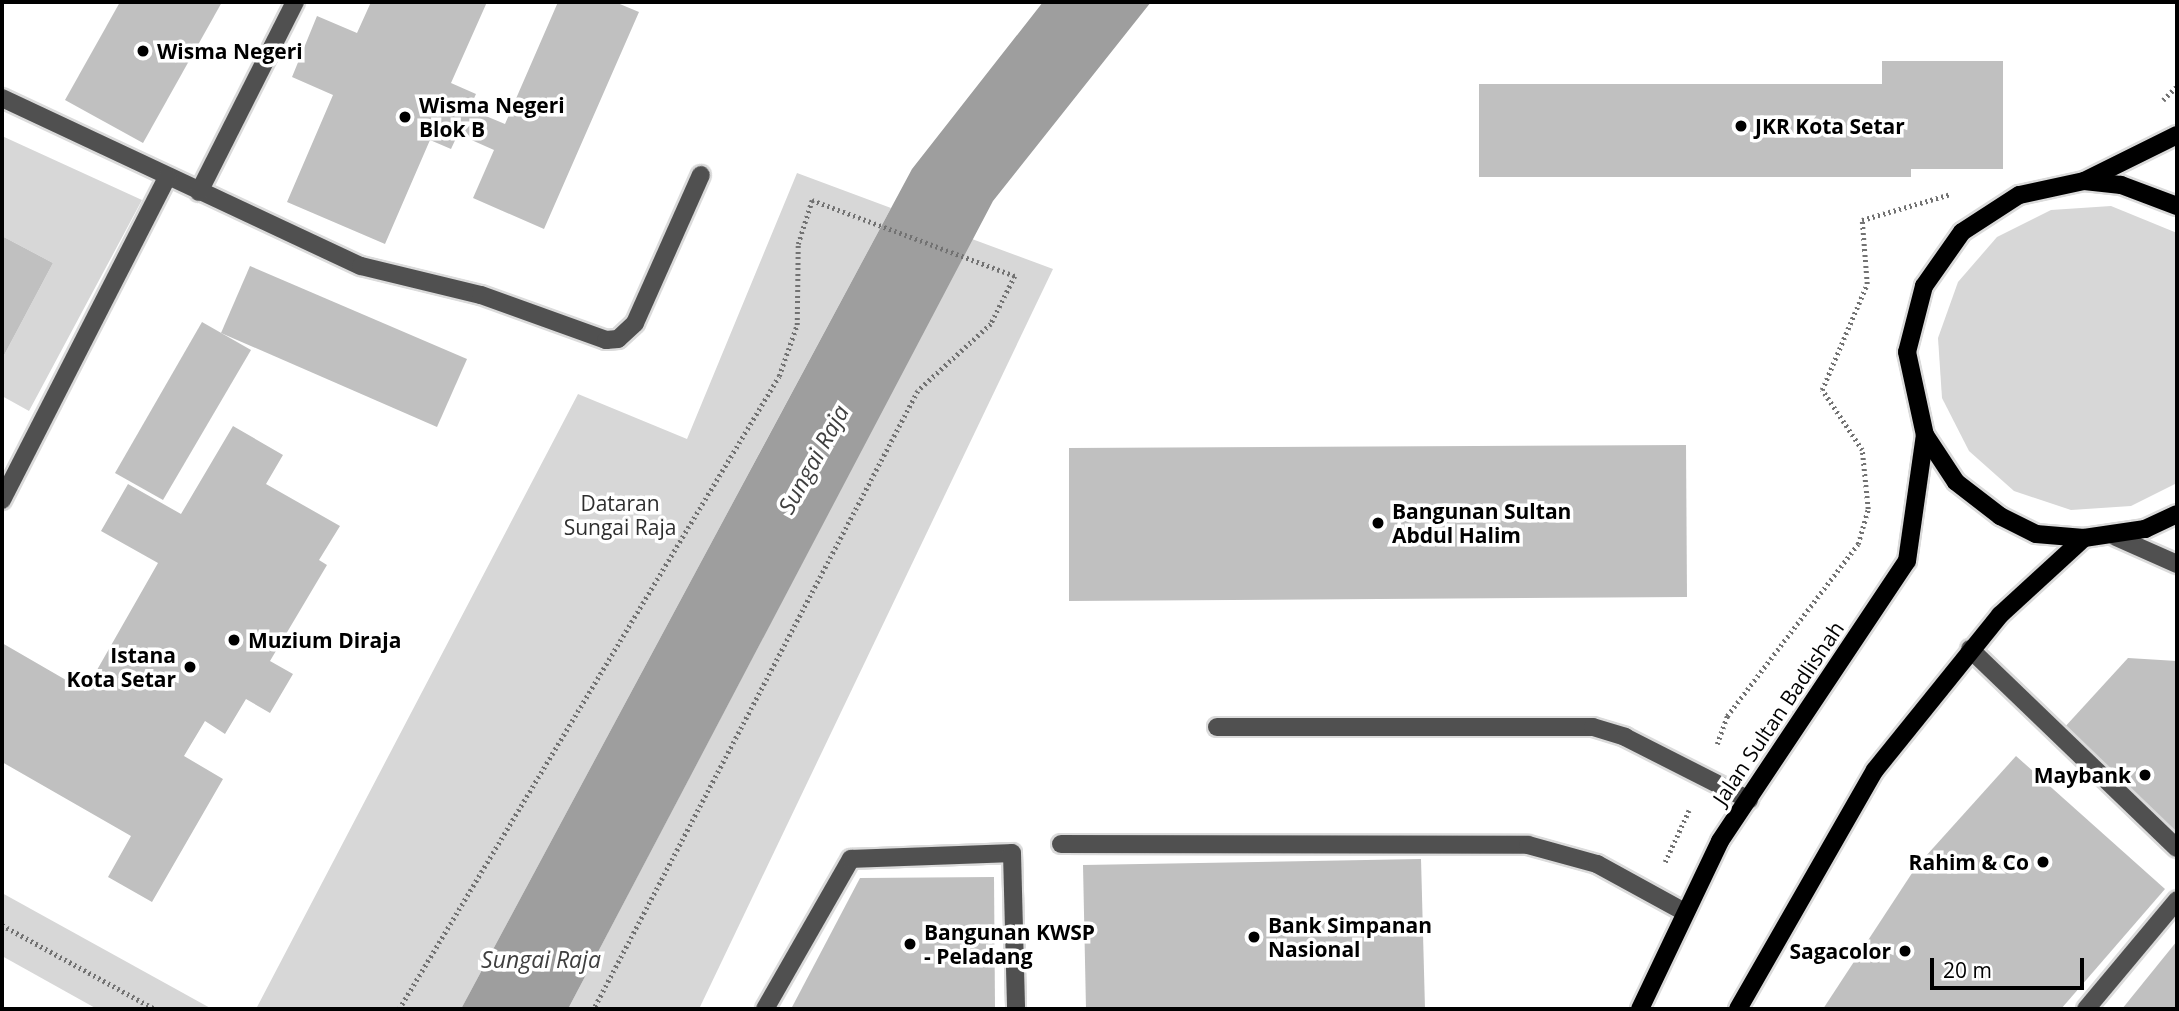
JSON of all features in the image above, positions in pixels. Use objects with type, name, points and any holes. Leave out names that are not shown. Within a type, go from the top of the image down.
[{"type":"main road","points":[[2177,135],[2084,181],[2019,195],[1962,232],[1924,286],[1908,352],[1924,435],[1956,482],[2000,516],[2036,534],[2084,538],[2116,537],[2177,514]]},
{"type":"main road","points":[[2084,181],[2122,185],[2177,206]]},
{"type":"main road","name":"Jalan Sultan Badlishah","points":[[1640,1009],[1683,911],[1749,800],[1907,561],[1924,435]]},
{"type":"main road","points":[[1738,1009],[1875,770],[1970,649],[2084,538]]},
{"type":"street","points":[[199,192],[295,2]]},
{"type":"street","points":[[2,98],[361,266],[481,295],[606,340],[618,339],[635,323],[701,175]]},
{"type":"street","points":[[2,500],[167,177]]},
{"type":"street","points":[[2116,537],[2177,565]]},
{"type":"street","points":[[1970,649],[2177,848]]},
{"type":"street","points":[[1217,727],[1593,727],[1704,776],[1749,800]]},
{"type":"street","points":[[1061,844],[1528,845],[1597,864],[1683,911]]},
{"type":"street","points":[[765,1009],[851,859],[1012,853],[1016,1009]]},
{"type":"street","points":[[2086,1009],[2177,901]]},
{"type":"path","points":[[399,1009],[779,376],[797,324],[798,244],[807,207],[812,200],[1015,276],[991,324],[918,391],[594,1009]]},
{"type":"path","points":[[1651,893],[1704,776],[1727,716],[1858,544],[1868,509],[1862,450],[1822,390],[1867,284],[1862,220]]},
{"type":"path","points":[[2,925],[155,1009]]},
{"type":"green space","points":[[2,136],[142,200],[29,411],[2,396],[2,359],[53,263],[2,236]]},
{"type":"green space","name":"Dataran Sungai Raja","points":[[797,173],[891,208],[461,1009],[256,1009],[578,394],[687,439]]},
{"type":"green space","points":[[2111,206],[2177,233],[2177,483],[2131,506],[2071,510],[2014,491],[1969,451],[1942,398],[1938,338],[1958,282],[1997,237],[2051,210]]},
{"type":"green space","points":[[972,239],[1053,269],[699,1009],[568,1009]]},
{"type":"green space","points":[[2,893],[212,1009],[97,1009],[2,956]]},
{"type":"water","name":"Sungai Raja","points":[[1043,2],[1151,2],[993,201],[568,1009],[461,1009],[912,169]]},
{"type":"building","name":"Wisma Negeri","points":[[120,2],[222,2],[143,143],[65,100]]},
{"type":"building","name":"Wisma Negeri Blok B","points":[[371,2],[487,2],[451,83],[476,94],[469,109],[505,124],[558,2],[615,2],[639,12],[544,229],[473,198],[494,150],[458,134],[451,149],[430,140],[385,244],[287,202],[333,95],[292,77],[317,16],[357,33]]},
{"type":"building","name":"JKR Kota Setar","points":[[1882,61],[2003,61],[2003,169],[1911,169],[1911,177],[1479,177],[1479,84],[1882,84]]},
{"type":"building","points":[[2,236],[53,263],[2,359]]},
{"type":"building","points":[[250,266],[467,359],[437,427],[221,333]]},
{"type":"building","points":[[202,322],[251,350],[163,500],[115,473]]},
{"type":"building","name":"Istana Kota Setar","points":[[233,426],[283,455],[266,484],[340,526],[319,560],[327,565],[270,661],[293,674],[270,713],[246,699],[225,734],[205,721],[184,756],[223,779],[152,902],[108,877],[131,836],[2,762],[2,643],[85,691],[158,563],[101,531],[128,484],[181,514]]},
{"type":"building","name":"Bangunan Sultan Abdul Halim","points":[[1686,445],[1687,597],[1069,601],[1069,448]]},
{"type":"building","name":"Maybank","points":[[2128,658],[2177,661],[2177,834],[2063,729]]},
{"type":"building","points":[[2016,756],[2165,889],[2061,1009],[1823,1009],[1916,867]]},
{"type":"building","name":"Bank Simpanan Nasional","points":[[1421,859],[1425,1009],[1086,1009],[1083,865]]},
{"type":"building","name":"Bangunan KWSP - Peladang","points":[[994,877],[995,1009],[791,1009],[860,878]]},
{"type":"building","points":[[2177,941],[2177,1009],[2122,1009]]},
{"type":"place","name":"Wisma Negeri","points":[[143,51]]},
{"type":"place","name":"Wisma Negeri Blok B","points":[[405,117]]},
{"type":"place","name":"JKR Kota Setar","points":[[1741,126]]},
{"type":"place","name":"Bangunan Sultan Abdul Halim","points":[[1378,523]]},
{"type":"place","name":"Muzium Diraja","points":[[234,640]]},
{"type":"place","name":"Istana Kota Setar","points":[[190,667]]},
{"type":"place","name":"Maybank","points":[[2145,775]]},
{"type":"place","name":"Rahim & Co","points":[[2043,862]]},
{"type":"place","name":"Bank Simpanan Nasional","points":[[1254,937]]},
{"type":"place","name":"Bangunan KWSP - Peladang","points":[[910,944]]},
{"type":"place","name":"Sagacolor","points":[[1905,951]]}]
